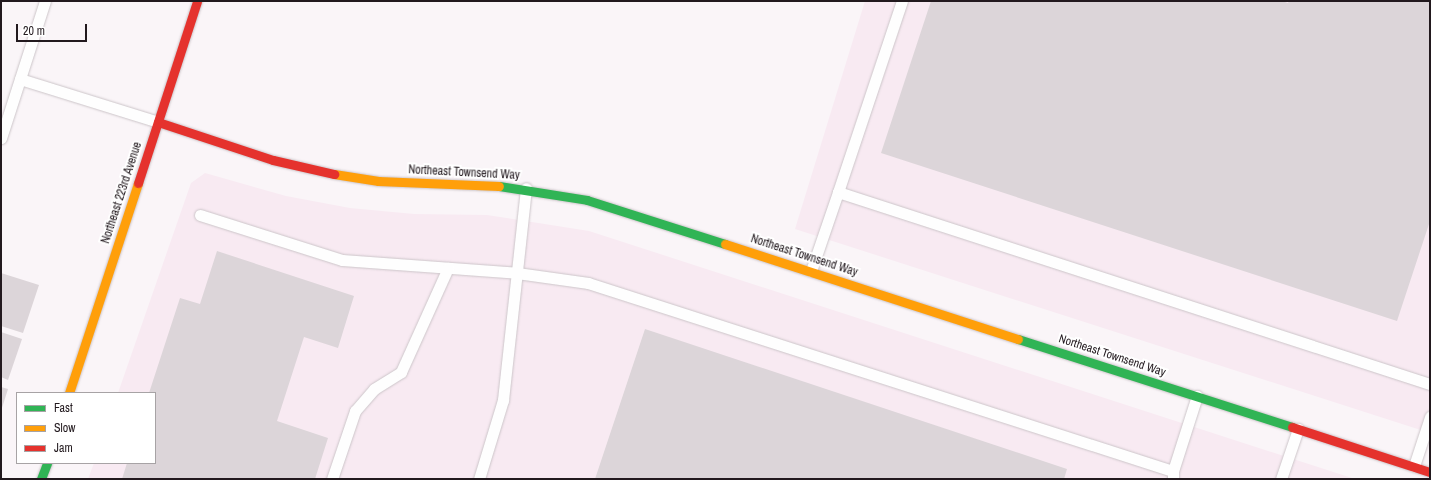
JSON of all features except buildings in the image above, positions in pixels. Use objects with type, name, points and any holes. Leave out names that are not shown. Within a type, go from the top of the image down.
[{"type":"street","name":"Northeast 223rd Avenue","points":[[70,392],[197,1]]},
{"type":"street","name":"Northeast Townsend Way","points":[[158,122],[273,160],[340,175],[378,181],[480,183],[526,188],[617,208],[1430,472]]},
{"type":"street","points":[[42,479],[47,464]]},
{"type":"lane","points":[[1,138],[45,1]]},
{"type":"lane","points":[[811,271],[902,1]]},
{"type":"lane","points":[[20,79],[158,122]]},
{"type":"lane","points":[[479,479],[503,400],[526,188]]},
{"type":"lane","points":[[838,192],[1430,384]]},
{"type":"lane","points":[[200,215],[342,260],[517,273],[588,283],[1173,475],[1197,396]]},
{"type":"lane","points":[[332,479],[355,411],[374,389],[401,372],[448,268]]},
{"type":"lane","points":[[1414,466],[1430,417]]},
{"type":"lane","points":[[1281,479],[1298,429]]},
{"type":"shaded area","points":[[865,1],[1430,1],[1430,433],[795,229]]},
{"type":"shaded area","points":[[205,173],[286,196],[350,208],[414,214],[487,215],[589,231],[1355,479],[88,479],[94,464],[156,464],[156,392],[118,392],[191,183]]},
{"type":"traffic: fast","points":[[499,186],[587,200],[725,244]]},
{"type":"traffic: fast","points":[[1018,339],[1292,427]]},
{"type":"traffic: fast","points":[[41,479],[47,464]]},
{"type":"traffic: slow","points":[[334,174],[378,181],[499,186]]},
{"type":"traffic: slow","points":[[69,392],[138,183]]},
{"type":"traffic: slow","points":[[725,244],[1018,339]]},
{"type":"traffic: jam","points":[[138,183],[197,1]]},
{"type":"traffic: jam","points":[[158,122],[273,160],[334,174]]},
{"type":"traffic: jam","points":[[1292,427],[1430,472]]}]
